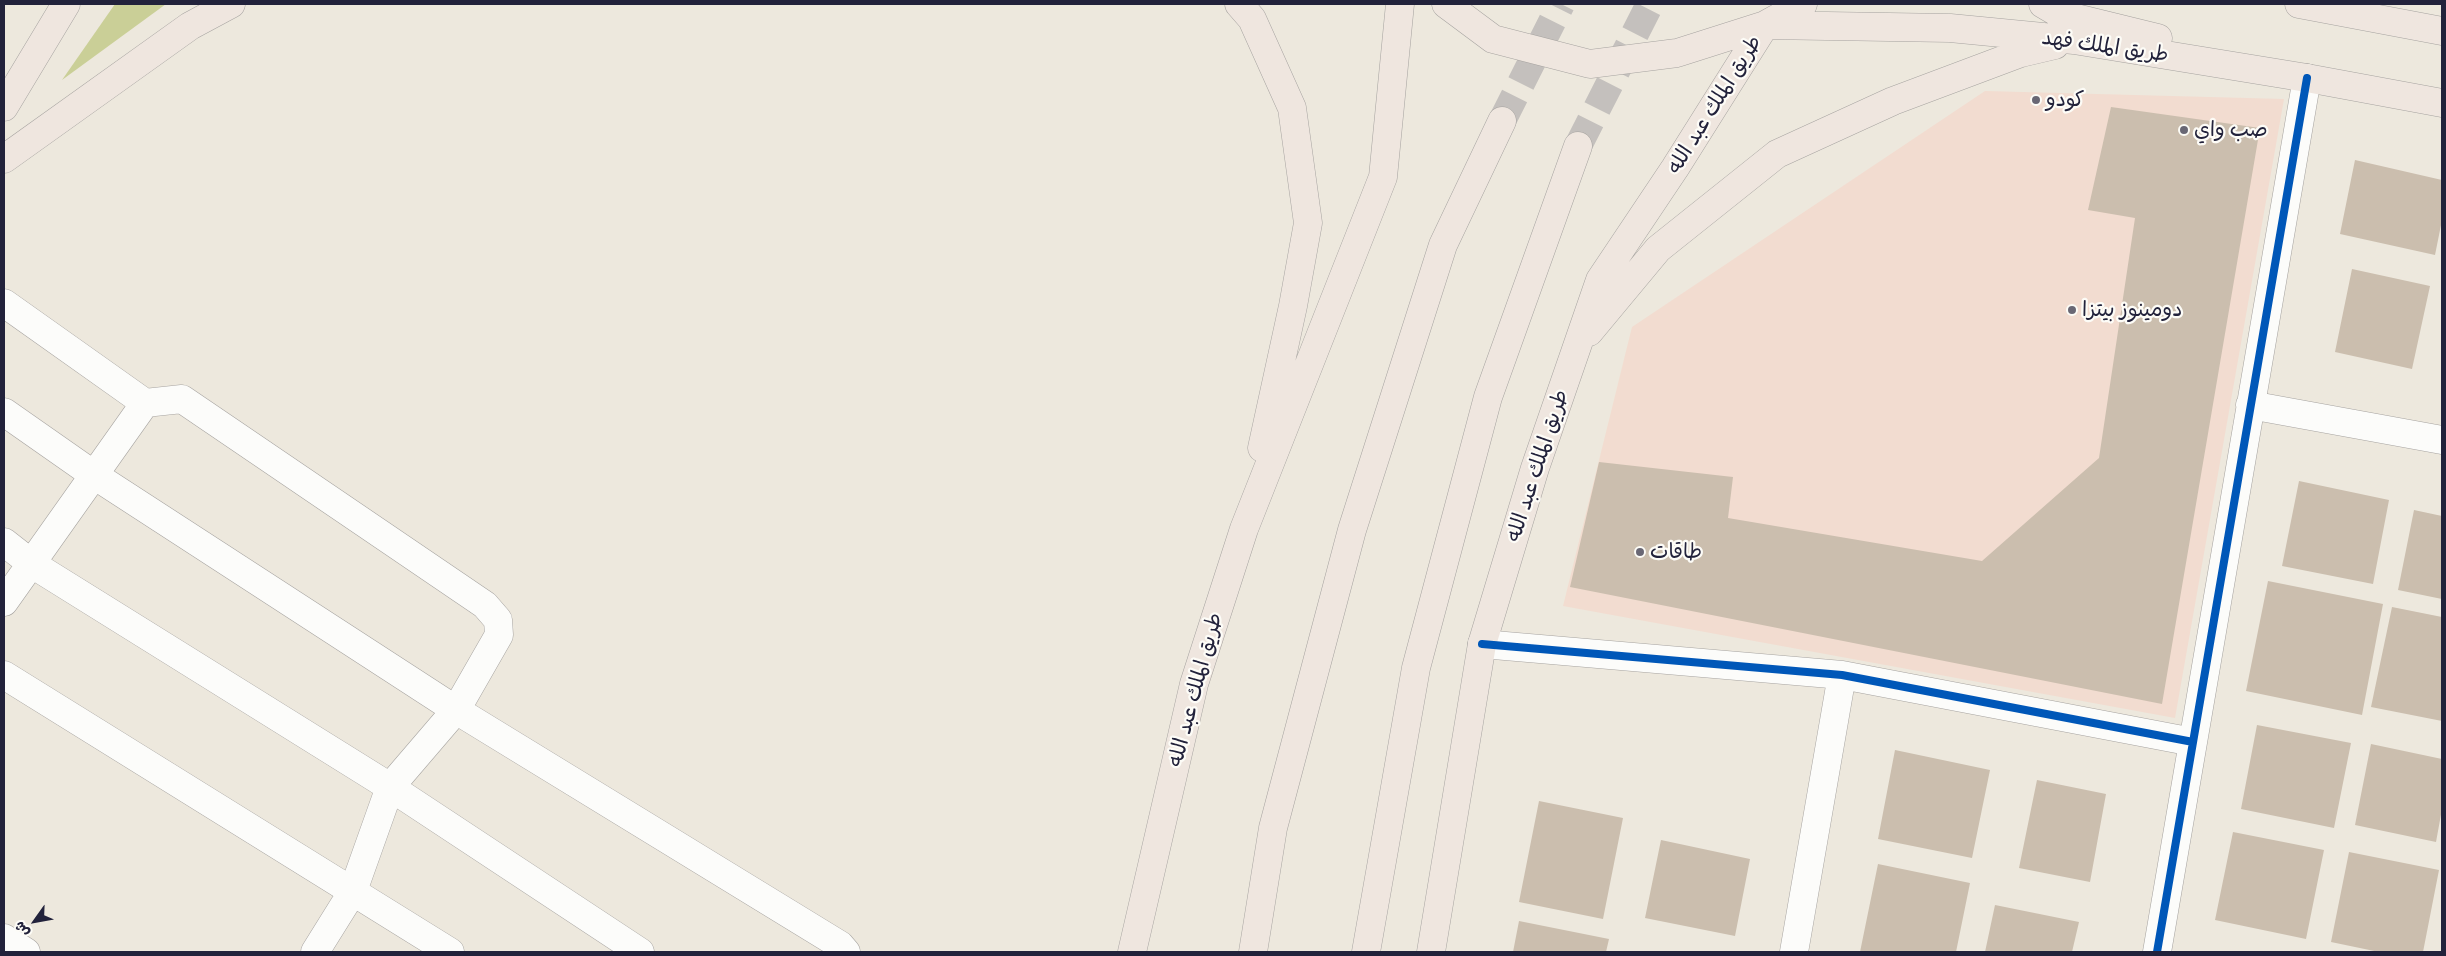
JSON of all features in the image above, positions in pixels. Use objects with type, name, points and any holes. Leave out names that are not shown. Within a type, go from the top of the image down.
[{"type":"main road","points":[[4,106],[66,4]]},
{"type":"main road","points":[[4,159],[190,26],[231,4]]},
{"type":"main road","points":[[1239,4],[1252,19],[1292,108],[1308,223],[1293,306],[1244,529]]},
{"type":"main road","name":"طريق الملك عبد الله","points":[[1132,952],[1194,684],[1244,529],[1383,177],[1400,4]]},
{"type":"main road","points":[[1446,4],[1493,39],[1590,64],[1677,53],[1765,25],[1803,4]]},
{"type":"main road","points":[[2043,4],[2060,14],[2356,88]]},
{"type":"main road","points":[[2299,4],[2442,31]]},
{"type":"main road","name":"طريق الملك عبد الله","points":[[1431,952],[1482,644],[1535,468],[1600,280],[1675,168],[1765,25]]},
{"type":"main road","name":"طريق الملك فهد","points":[[1765,25],[1950,28],[2074,40],[2307,78],[2442,103]]},
{"type":"main road","points":[[1577,347],[1658,249],[1777,154],[1893,101],[2022,53],[2074,40]]},
{"type":"main road","points":[[1253,952],[1273,828],[1352,530],[1444,245],[1502,120]]},
{"type":"main road","points":[[1366,952],[1418,659],[1488,397],[1578,146]]},
{"type":"street","points":[[2156,952],[2307,78]]},
{"type":"street","points":[[4,303],[144,403],[182,399],[485,605],[498,620],[499,635],[456,710],[390,787],[353,891],[315,952]]},
{"type":"street","points":[[4,602],[144,403]]},
{"type":"street","points":[[2250,405],[2442,440]]},
{"type":"street","points":[[4,412],[94,475],[456,710],[840,945],[846,952]]},
{"type":"street","points":[[4,542],[32,564],[390,787],[640,952]]},
{"type":"street","points":[[1482,644],[1842,675],[2193,742]]},
{"type":"street","points":[[1794,952],[1842,675]]},
{"type":"street","points":[[4,676],[450,952]]},
{"type":"street","points":[[4,938],[26,952]]},
{"type":"shaded area","points":[[1985,91],[2284,99],[2175,718],[1563,606],[1632,327]]},
{"type":"green space","points":[[115,4],[166,4],[62,80]]},
{"type":"building","points":[[2111,107],[2260,128],[2162,704],[1570,587],[1599,462],[1733,477],[1728,518],[1982,561],[2099,458],[2135,218],[2088,210]]},
{"type":"building","points":[[2355,160],[2442,180],[2442,220],[2435,255],[2340,234]]},
{"type":"building","points":[[2352,269],[2430,286],[2412,369],[2335,352]]},
{"type":"building","points":[[2299,481],[2389,500],[2373,584],[2282,566]]},
{"type":"building","points":[[2414,510],[2442,516],[2442,599],[2398,590]]},
{"type":"building","points":[[2268,581],[2383,604],[2362,715],[2246,691]]},
{"type":"building","points":[[2392,607],[2442,617],[2442,721],[2371,707]]},
{"type":"building","points":[[2257,725],[2351,743],[2334,828],[2241,809]]},
{"type":"building","points":[[2371,744],[2442,759],[2442,809],[2436,842],[2355,825]]},
{"type":"building","points":[[1895,750],[1990,770],[1972,858],[1878,839]]},
{"type":"building","points":[[2037,780],[2106,794],[2090,882],[2019,868]]},
{"type":"building","points":[[1539,801],[1623,818],[1603,919],[1519,902]]},
{"type":"building","points":[[2233,832],[2324,850],[2306,939],[2215,920]]},
{"type":"building","points":[[1661,840],[1750,859],[1735,936],[1645,918]]},
{"type":"building","points":[[2349,852],[2439,870],[2423,952],[2379,952],[2331,942]]},
{"type":"building","points":[[1878,864],[1970,883],[1956,952],[1860,952]]},
{"type":"building","points":[[1995,905],[2079,922],[2072,952],[1985,952]]},
{"type":"building","points":[[1519,921],[1609,939],[1606,952],[1513,952]]},
{"type":"tunnel","points":[[1502,121],[1561,4]]},
{"type":"tunnel","points":[[1578,146],[1650,4]]},
{"type":"cycle path","points":[[2157,952],[2307,78]]},
{"type":"cycle path","points":[[1482,644],[1842,675],[2193,742]]},
{"type":"place","name":"كودو","points":[[2036,100]]},
{"type":"place","name":"صب واي","points":[[2184,130]]},
{"type":"place","name":"دومينوز بيتزا","points":[[2072,310]]},
{"type":"place","name":"طاقات","points":[[1640,552]]}]
